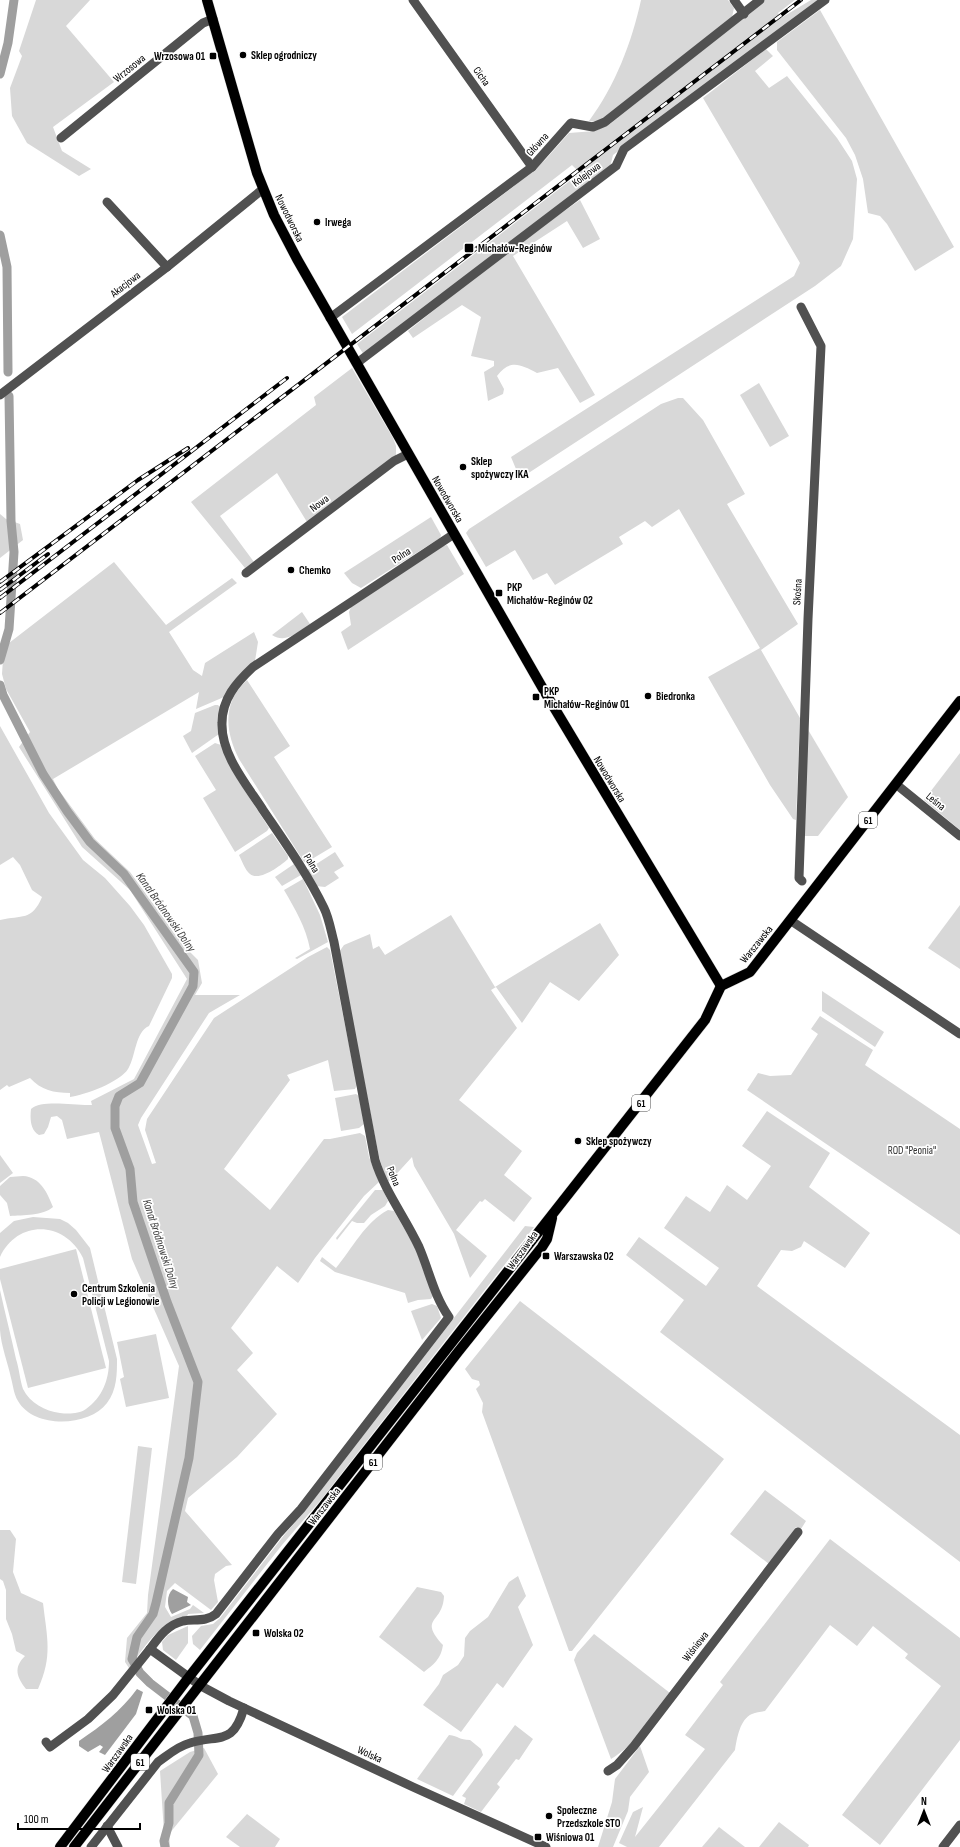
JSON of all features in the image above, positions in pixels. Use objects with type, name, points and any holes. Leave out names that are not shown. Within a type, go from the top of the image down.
[{"type":"main road","name":"Nowodworska","points":[[207,0],[263,189],[297,259],[607,798],[721,986]]},
{"type":"main road","name":"Warszawska","points":[[60,1847],[177,1692],[705,1020],[721,986],[750,972],[897,785],[960,701]]},
{"type":"main road","name":"Warszawska","points":[[74,1847],[175,1717],[201,1686],[458,1352],[542,1247],[547,1239],[553,1215]]},
{"type":"street","name":"Cicha","points":[[413,0],[532,167]]},
{"type":"street","points":[[734,0],[744,14]]},
{"type":"street","name":"Główna","points":[[330,318],[532,167],[571,123],[593,127],[606,122],[760,0]]},
{"type":"street","name":"Kolejowa","points":[[357,363],[616,166],[624,149],[825,0]]},
{"type":"street","name":"Wrzosowa","points":[[61,138],[203,23],[213,19]]},
{"type":"street","name":"Akacjowa","points":[[0,395],[167,267],[263,189]]},
{"type":"street","points":[[108,202],[167,267]]},
{"type":"street","name":"Skośna","points":[[801,307],[821,346],[808,611],[799,871],[799,878],[802,881]]},
{"type":"street","name":"Nowa","points":[[246,573],[394,461],[408,454]]},
{"type":"street","name":"Polna","points":[[147,1652],[171,1626],[182,1622],[205,1620],[216,1614],[278,1534],[301,1509],[449,1317],[442,1306],[420,1249],[388,1193],[377,1167],[334,942],[324,908],[295,858],[239,773],[224,740],[222,723],[223,711],[233,688],[253,667],[454,534]]},
{"type":"street","name":"Leśna","points":[[897,785],[960,836]]},
{"type":"street","points":[[790,920],[960,1034]]},
{"type":"street","name":"Wiśniowa","points":[[608,1771],[617,1765],[634,1746],[798,1532]]},
{"type":"street","points":[[48,1744],[92,1716],[113,1695],[147,1652]]},
{"type":"street","name":"Wolska","points":[[147,1652],[189,1677],[201,1686],[244,1708],[546,1847]]},
{"type":"street","points":[[91,1847],[158,1762],[189,1743],[223,1737],[233,1732],[238,1725],[244,1708]]},
{"type":"street","points":[[943,1847],[960,1825]]},
{"type":"street","points":[[108,1826],[118,1847]]},
{"type":"green space","points":[[36,0],[90,0],[66,26],[114,82],[53,127],[62,151],[91,169],[79,176],[27,143],[12,116],[10,88],[22,56],[19,51]]},
{"type":"green space","points":[[641,0],[728,0],[734,8],[732,17],[603,119],[596,122],[589,121],[615,78],[633,32]]},
{"type":"green space","points":[[765,0],[795,0],[778,13],[781,18],[811,0],[820,0],[613,155],[610,167],[364,355],[357,344],[580,173],[572,165],[352,334],[342,317],[513,187],[545,160],[569,133],[595,131],[610,124]]},
{"type":"green space","points":[[820,10],[954,247],[915,271],[887,224],[880,216],[868,213],[863,179],[855,155],[846,138],[777,50],[777,42]]},
{"type":"green space","points":[[766,49],[773,56],[755,71],[769,88],[787,76],[837,138],[852,161],[857,179],[853,239],[841,266],[815,286],[527,474],[516,469],[511,457],[794,276],[800,263],[703,98]]},
{"type":"green space","points":[[580,200],[600,239],[583,248],[567,221],[513,256],[595,395],[580,403],[558,368],[537,373],[525,367],[511,365],[506,367],[497,376],[504,389],[503,394],[488,401],[484,372],[494,366],[494,361],[471,356],[481,317],[462,305],[413,338],[408,331],[513,247]]},
{"type":"green space","points":[[352,368],[393,438],[396,446],[396,456],[307,522],[277,473],[220,516],[254,562],[245,568],[191,502],[316,405],[314,397]]},
{"type":"green space","points":[[759,383],[789,436],[770,447],[740,395]]},
{"type":"green space","points":[[678,398],[683,398],[703,420],[745,494],[727,504],[798,624],[761,650],[800,718],[796,820],[793,819],[770,785],[708,677],[760,648],[679,509],[652,527],[645,521],[619,537],[623,544],[555,585],[547,573],[533,580],[515,550],[486,567],[466,533],[469,529],[661,404]]},
{"type":"green space","points":[[0,514],[6,519],[20,524],[23,540],[0,558]]},
{"type":"green space","points":[[431,517],[441,535],[440,538],[361,588],[352,583],[344,573]]},
{"type":"green space","points":[[447,545],[464,574],[348,650],[341,632],[351,625],[349,612],[351,607],[443,546]]},
{"type":"green space","points":[[114,562],[166,625],[232,578],[237,583],[169,632],[193,670],[202,676],[205,663],[254,632],[258,642],[255,661],[224,697],[196,709],[199,692],[53,779],[58,789],[95,839],[130,872],[183,945],[198,960],[202,983],[195,995],[240,995],[209,1013],[141,1118],[138,1125],[152,1164],[156,1163],[145,1130],[147,1119],[214,1018],[308,957],[327,947],[330,950],[357,1085],[355,1089],[334,1091],[328,1060],[287,1075],[290,1080],[224,1169],[270,1210],[324,1139],[360,1133],[365,1136],[369,1157],[379,1182],[364,1196],[315,1258],[298,1283],[277,1266],[231,1328],[253,1353],[237,1370],[277,1414],[237,1457],[188,1498],[185,1511],[232,1565],[226,1566],[215,1574],[214,1580],[218,1602],[211,1610],[175,1583],[167,1591],[165,1607],[171,1617],[190,1609],[193,1605],[204,1613],[188,1614],[187,1617],[177,1619],[161,1629],[147,1644],[129,1668],[125,1662],[127,1638],[147,1613],[148,1595],[179,1366],[132,1259],[99,1132],[67,1139],[62,1120],[57,1116],[51,1117],[44,1134],[39,1135],[32,1127],[31,1109],[43,1104],[92,1105],[91,1101],[134,1079],[187,979],[130,890],[82,847],[19,747],[30,732],[6,689],[2,674],[3,659],[9,643]]},
{"type":"green space","points":[[302,612],[310,624],[287,638],[272,635]]},
{"type":"green space","points":[[247,680],[290,746],[274,757],[332,847],[307,862],[304,862],[234,749],[228,718],[233,698]]},
{"type":"green space","points":[[215,705],[220,707],[219,734],[192,753],[183,736],[191,731],[195,713]]},
{"type":"green space","points":[[0,726],[49,813],[83,860],[105,878],[130,906],[144,925],[172,974],[172,978],[149,1026],[144,1029],[138,1039],[131,1064],[128,1069],[118,1079],[93,1091],[76,1096],[70,1097],[70,1093],[48,1090],[30,1078],[9,1087],[7,1085],[0,1090],[0,920],[30,914],[38,905],[42,897],[32,890],[20,865],[13,857],[0,865]]},
{"type":"green space","points":[[807,728],[848,797],[818,836],[803,836]]},
{"type":"green space","points":[[215,743],[221,745],[236,777],[269,828],[267,831],[235,852],[203,798],[216,790],[195,756]]},
{"type":"green space","points":[[960,753],[960,830],[924,800]]},
{"type":"green space","points":[[272,833],[288,856],[288,859],[270,872],[259,876],[254,876],[245,868],[239,855]]},
{"type":"green space","points":[[335,852],[344,866],[334,872],[339,878],[325,887],[316,886],[307,870]]},
{"type":"green space","points":[[294,864],[301,875],[282,886],[275,877]]},
{"type":"green space","points":[[303,879],[320,915],[328,942],[297,959],[295,958],[310,949],[303,926],[284,890]]},
{"type":"green space","points":[[960,905],[960,969],[928,948]]},
{"type":"green space","points":[[451,915],[495,987],[600,923],[619,955],[579,1001],[550,982],[522,1023],[496,987],[491,990],[517,1028],[459,1100],[522,1151],[504,1175],[532,1198],[514,1222],[485,1199],[482,1202],[480,1201],[456,1230],[487,1256],[470,1278],[454,1234],[414,1166],[412,1157],[391,1180],[387,1182],[379,1157],[339,952],[344,945],[370,934],[373,949],[379,946],[385,955]]},
{"type":"green space","points":[[822,991],[884,1032],[875,1047],[822,1011]]},
{"type":"green space","name":"ROD \"Peonia\"","points":[[820,1016],[873,1050],[865,1065],[960,1129],[960,1235],[747,1090],[758,1073],[770,1076],[791,1075],[818,1034],[811,1029]]},
{"type":"green space","points":[[356,1094],[359,1096],[364,1124],[359,1128],[341,1131],[335,1098]]},
{"type":"green space","points":[[767,1111],[830,1153],[809,1187],[870,1233],[845,1268],[804,1241],[801,1247],[792,1251],[781,1250],[757,1286],[960,1435],[960,1562],[660,1332],[684,1300],[626,1255],[639,1237],[706,1286],[719,1268],[664,1228],[686,1196],[710,1212],[727,1185],[747,1200],[771,1166],[742,1146]]},
{"type":"green space","points":[[0,1155],[13,1173],[0,1183]]},
{"type":"green space","points":[[23,1176],[34,1179],[42,1186],[53,1207],[38,1214],[10,1216],[7,1203],[0,1195],[0,1186],[10,1177]]},
{"type":"green space","points":[[375,1190],[383,1190],[388,1201],[385,1206],[371,1215],[364,1223],[352,1221],[337,1240],[336,1238]]},
{"type":"green space","points":[[388,1210],[394,1211],[415,1247],[433,1296],[431,1299],[418,1300],[408,1303],[405,1293],[335,1272],[320,1261],[322,1257],[336,1268],[366,1228]]},
{"type":"green space","points":[[33,1217],[60,1219],[68,1223],[76,1230],[90,1248],[117,1359],[115,1387],[113,1393],[107,1403],[99,1411],[88,1417],[62,1422],[48,1420],[36,1416],[26,1410],[18,1401],[16,1396],[0,1330],[0,1290],[23,1389],[38,1406],[66,1414],[83,1411],[92,1405],[104,1388],[109,1368],[109,1361],[83,1258],[75,1246],[65,1237],[54,1231],[42,1229],[29,1231],[18,1236],[8,1245],[0,1257],[0,1233],[14,1221]]},
{"type":"green space","points":[[525,1226],[534,1227],[320,1501],[282,1545],[200,1650],[193,1644],[192,1636],[201,1626],[213,1624],[220,1618],[285,1534],[304,1512]]},
{"type":"green space","points":[[76,1249],[106,1368],[28,1388],[0,1279],[0,1269]]},
{"type":"green space","points":[[520,1301],[724,1459],[572,1651],[569,1651],[482,1412],[483,1403],[476,1389],[480,1385],[479,1381],[472,1379],[465,1369]]},
{"type":"green space","points":[[432,1304],[437,1306],[441,1318],[422,1340],[411,1311]]},
{"type":"green space","points":[[156,1334],[169,1398],[126,1407],[120,1379],[124,1377],[117,1342]]},
{"type":"green space","points":[[138,1446],[152,1448],[136,1584],[122,1582]]},
{"type":"green space","points":[[765,1490],[806,1521],[801,1529],[796,1527],[769,1564],[730,1534]]},
{"type":"green space","points":[[0,1530],[10,1530],[16,1539],[13,1572],[21,1593],[43,1603],[48,1647],[46,1667],[38,1689],[26,1689],[20,1680],[18,1672],[21,1660],[25,1656],[16,1651],[12,1634],[6,1619],[6,1590],[3,1581],[0,1579]]},
{"type":"green space","points":[[830,1539],[960,1638],[960,1740],[880,1845],[842,1815],[941,1686],[905,1658],[908,1654],[873,1626],[857,1646],[830,1625],[765,1711],[757,1712],[748,1716],[740,1729],[735,1750],[659,1847],[627,1847],[619,1843],[633,1812],[643,1807],[635,1837],[705,1749],[685,1735],[723,1685],[720,1682]]},
{"type":"green space","points":[[518,1576],[526,1596],[518,1607],[533,1645],[503,1688],[497,1683],[461,1732],[423,1705],[439,1684],[443,1675],[458,1665],[464,1656],[465,1638],[470,1631],[488,1617],[509,1582]]},
{"type":"green space","points":[[417,1587],[441,1592],[444,1596],[443,1605],[432,1625],[432,1629],[443,1645],[441,1654],[424,1672],[379,1637]]},
{"type":"green space","points":[[188,1626],[188,1643],[176,1660],[163,1650],[162,1642],[168,1635]]},
{"type":"green space","points":[[594,1634],[670,1693],[636,1738],[611,1759],[574,1660],[577,1653]]},
{"type":"green space","points":[[515,1725],[533,1739],[519,1760],[516,1759],[497,1784],[500,1787],[481,1812],[464,1804],[466,1798],[462,1796]]},
{"type":"green space","points":[[449,1735],[470,1740],[481,1749],[483,1755],[453,1796],[417,1779]]},
{"type":"green space","points":[[640,1746],[649,1772],[630,1797],[628,1811],[613,1847],[598,1847],[612,1802],[615,1779]]},
{"type":"green space","points":[[204,1748],[218,1774],[169,1834],[170,1847],[161,1847],[162,1834],[164,1833],[160,1771],[190,1752]]},
{"type":"green space","points":[[247,1814],[280,1839],[275,1847],[240,1847],[226,1837]]},
{"type":"green space","points":[[779,1822],[809,1845],[808,1847],[759,1847]]},
{"type":"green space","points":[[719,1827],[745,1847],[702,1847]]},
{"type":"shaded area","points":[[173,1589],[188,1597],[187,1602],[191,1605],[172,1614],[169,1608],[168,1598]]},
{"type":"shaded area","points":[[137,1689],[143,1692],[136,1714],[105,1755],[99,1752],[103,1747],[100,1745],[88,1752],[79,1746],[79,1741],[110,1718]]},
{"type":"waterway","name":"Kanał Bródnowski Dolny","points":[[0,74],[8,43],[14,0]]},
{"type":"waterway","name":"Kanał Bródnowski Dolny","points":[[0,235],[7,267],[8,372]]},
{"type":"waterway","name":"Kanał Bródnowski Dolny","points":[[0,660],[9,629],[14,552],[11,521],[9,396]]},
{"type":"waterway","name":"Kanał Bródnowski Dolny","points":[[0,685],[3,695],[43,774],[67,811],[90,842],[124,874],[194,972],[193,986],[140,1083],[119,1096],[115,1106],[115,1128],[130,1169],[133,1202],[167,1302],[198,1382],[189,1458],[156,1603],[153,1614],[137,1637],[132,1659],[140,1673],[150,1683],[193,1716],[198,1733],[199,1755],[169,1803],[169,1823],[164,1841],[165,1847]]},
{"type":"railway","points":[[0,613],[801,0]]},
{"type":"railway","points":[[0,598],[287,378]]},
{"type":"railway","points":[[0,582],[138,480],[188,448]]},
{"type":"railway","points":[[0,590],[48,554]]},
{"type":"place","name":"Sklep ogrodniczy","points":[[243,55]]},
{"type":"place","name":"Wrzosowa 01","points":[[213,56]]},
{"type":"place","name":"Irwega","points":[[317,222]]},
{"type":"place","name":"Michałów-Reginów","points":[[469,248]]},
{"type":"place","name":"Sklep spożywczy IKA","points":[[463,467]]},
{"type":"place","name":"Chemko","points":[[291,570]]},
{"type":"place","name":"PKP Michałów-Reginów 02","points":[[499,593]]},
{"type":"place","name":"Biedronka","points":[[648,696]]},
{"type":"place","name":"PKP Michałów-Reginów 01","points":[[536,697]]},
{"type":"place","name":"Sklep spożywczy","points":[[578,1141]]},
{"type":"place","name":"Warszawska 02","points":[[546,1256]]},
{"type":"place","name":"Centrum Szkolenia Policji w Legionowie","points":[[74,1294]]},
{"type":"place","name":"Wolska 02","points":[[256,1633]]},
{"type":"place","name":"Wolska 01","points":[[149,1710]]},
{"type":"place","name":"Społeczne Przedszkole STO","points":[[549,1816]]},
{"type":"place","name":"Wiśniowa 01","points":[[538,1837]]}]
